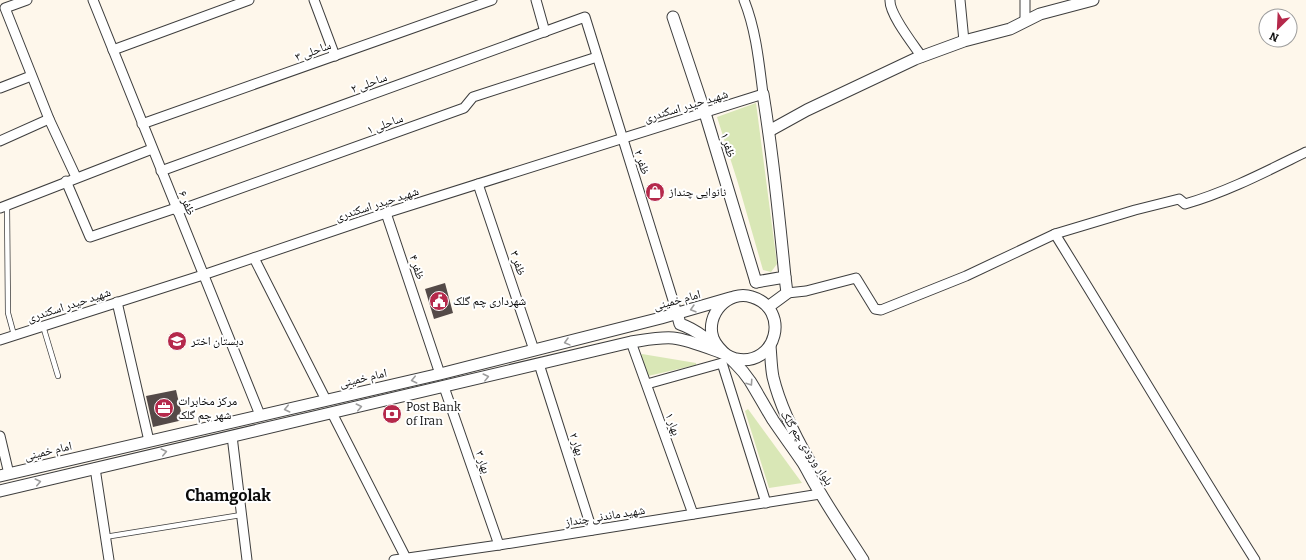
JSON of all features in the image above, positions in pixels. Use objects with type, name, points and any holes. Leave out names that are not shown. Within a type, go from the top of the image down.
[{"type":"street","points":[[27,0],[6,8],[31,76],[76,177]]},
{"type":"street","name":"ظفر ۶","points":[[93,0],[260,415]]},
{"type":"street","points":[[113,50],[249,0]]},
{"type":"street","points":[[314,0],[335,56]]},
{"type":"street","name":"ساحلی ۳","points":[[142,124],[492,0]]},
{"type":"street","points":[[536,0],[545,32]]},
{"type":"street","points":[[744,0],[750,15],[757,50],[769,131],[777,188],[787,293]]},
{"type":"street","points":[[890,0],[889,5],[898,22],[922,57]]},
{"type":"street","points":[[960,0],[964,41]]},
{"type":"street","points":[[1025,0],[1025,21]]},
{"type":"street","points":[[769,131],[814,107],[922,57],[964,41],[1010,29],[1040,14],[1091,0]]},
{"type":"street","name":"ساحلی ۲","points":[[161,171],[585,17]]},
{"type":"street","name":"ظفر ۲","points":[[585,17],[677,313]]},
{"type":"street","name":"ظفر ۱","points":[[673,17],[705,113],[756,282]]},
{"type":"street","name":"ساحلی ۱","points":[[66,181],[90,237],[177,210],[464,108],[473,97],[597,56]]},
{"type":"street","points":[[0,88],[31,76]]},
{"type":"street","name":"شهید حیدر اسکندری","points":[[0,340],[203,275],[386,213],[763,94]]},
{"type":"street","points":[[0,140],[49,119]]},
{"type":"street","points":[[4,206],[152,149]]},
{"type":"street","points":[[768,307],[787,293],[806,291],[856,278],[875,309],[881,310],[966,276],[1054,234],[1179,198],[1185,204],[1199,200],[1242,183],[1306,152]]},
{"type":"street","name":"ظفر ۳","points":[[478,184],[534,350]]},
{"type":"street","name":"ظفر ۴","points":[[386,213],[440,374]]},
{"type":"street","points":[[1054,234],[1112,325],[1197,468],[1255,560]]},
{"type":"street","points":[[254,258],[326,400]]},
{"type":"street","points":[[751,296],[756,282],[785,277]]},
{"type":"street","points":[[0,491],[631,342],[673,338],[734,358],[744,360],[754,358],[763,353],[770,346],[775,336],[776,326],[773,316],[768,307],[760,300],[751,296],[730,298],[722,303],[716,311],[712,320],[711,329],[713,339],[724,354]]},
{"type":"street","name":"امام خمینی","points":[[4,475],[440,374],[730,298]]},
{"type":"street","points":[[117,302],[149,441]]},
{"type":"street","points":[[677,313],[680,324],[704,337],[724,354]]},
{"type":"street","name":"بهار ۱","points":[[631,342],[693,514]]},
{"type":"street","name":"بلوار ورودی چم گلک","points":[[770,346],[773,375],[778,394],[794,433],[827,492],[870,560]]},
{"type":"street","name":"بلوار ورودی چم گلک","points":[[724,354],[735,362],[749,380],[863,560]]},
{"type":"street","points":[[647,384],[722,363],[766,503]]},
{"type":"street","name":"بهار ۲","points":[[539,364],[592,530]]},
{"type":"street","points":[[440,374],[444,387]]},
{"type":"street","name":"بهار ۳","points":[[444,387],[499,545]]},
{"type":"street","points":[[763,403],[763,393],[765,391],[770,389],[778,394]]},
{"type":"street","points":[[332,413],[407,559]]},
{"type":"street","points":[[208,428],[211,440]]},
{"type":"street","points":[[0,436],[4,475]]},
{"type":"street","points":[[232,436],[247,560]]},
{"type":"street","points":[[95,468],[108,560]]},
{"type":"street","name":"شهید ماندنی چنداز","points":[[394,560],[499,545],[820,494]]},
{"type":"lane","points":[[4,206],[8,313],[14,335]]},
{"type":"lane","points":[[43,326],[58,376]]},
{"type":"lane","points":[[105,537],[241,515]]},
{"type":"green space","points":[[756,103],[777,264],[771,272],[763,270],[717,117]]},
{"type":"green space","points":[[641,355],[696,363],[696,365],[648,376]]},
{"type":"green space","points":[[748,409],[802,483],[769,488],[745,411]]},
{"type":"building","name":"شهرداری چم گلک","points":[[445,283],[453,313],[434,319],[425,289]]},
{"type":"building","name":"مرکز مخابرات شهر چم گلک","points":[[176,390],[183,420],[153,427],[146,396]]},
{"type":"place","name":"نانوایی چنداز","points":[[655,192]]},
{"type":"place","name":"شهرداری چم گلک","points":[[439,301]]},
{"type":"place","name":"دبستان اختر","points":[[177,341]]},
{"type":"place","name":"مرکز مخابرات شهر چم گلک","points":[[164,408]]},
{"type":"place","name":"Post Bank of Iran","points":[[392,414]]},
{"type":"district","name":"Chamgolak","points":[[228,495]]}]
